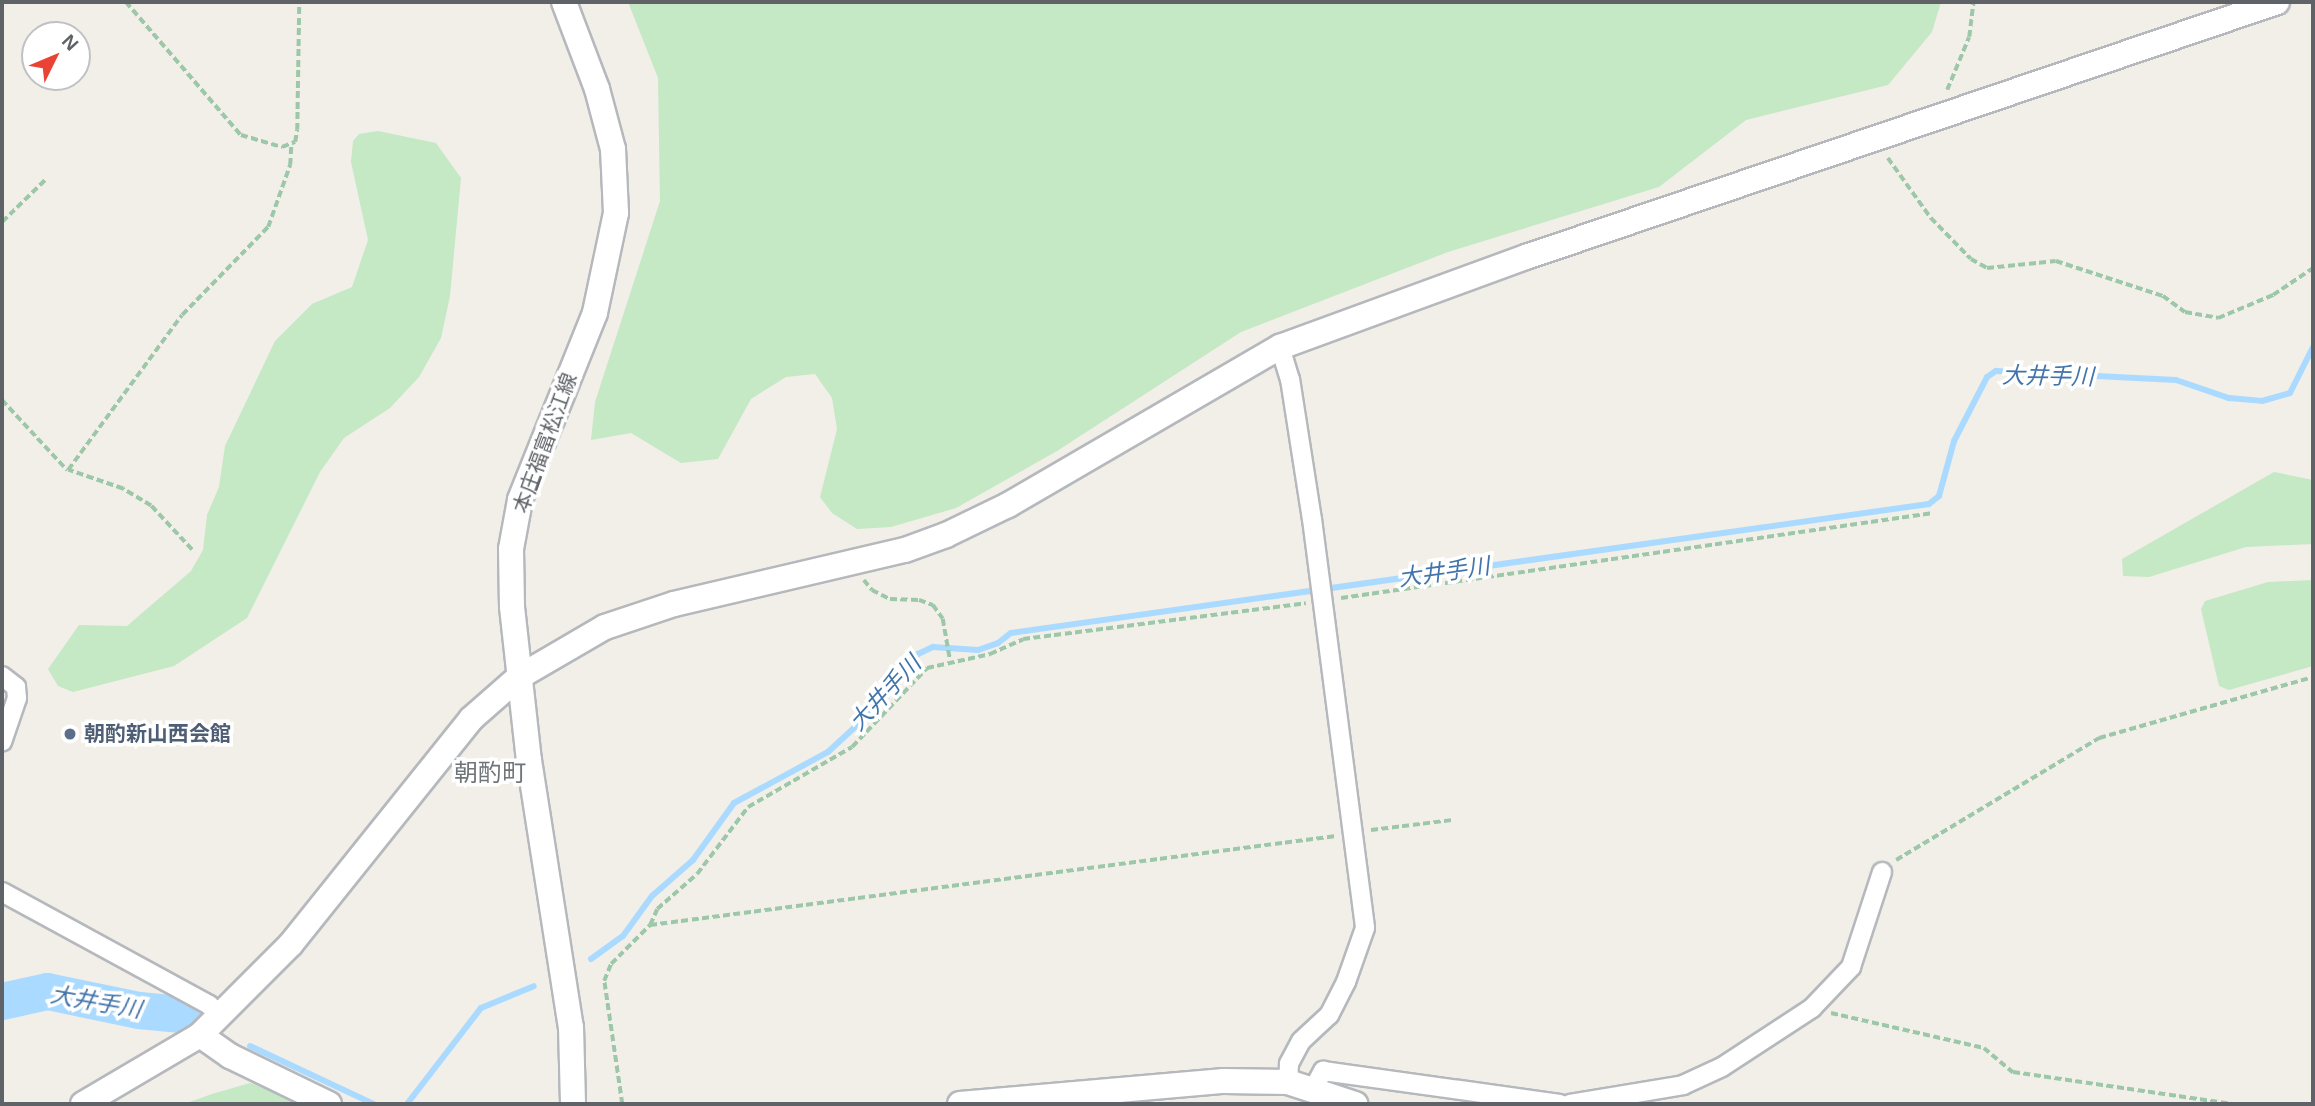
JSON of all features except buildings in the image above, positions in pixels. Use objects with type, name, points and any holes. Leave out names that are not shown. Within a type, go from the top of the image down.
[{"type":"street","name":"本庄福富松江線","points":[[565,2],[597,89],[612,149],[616,214],[595,313],[520,500],[511,549],[519,677],[571,1027],[573,1104]]},
{"type":"street","points":[[83,1104],[200,1035],[222,1016],[291,944],[471,719],[519,677],[623,619],[905,550],[974,524],[1280,347],[1526,257],[2277,2]]},
{"type":"street","points":[[1280,347],[1290,379],[1359,832],[1366,928],[1346,982],[1329,1015],[1301,1041],[1289,1064],[1288,1082]]},
{"type":"street","points":[[2,676],[16,687],[18,698],[2,742]]},
{"type":"street","points":[[1570,1104],[1684,1085],[1722,1067],[1812,1008],[1851,967],[1882,872]]},
{"type":"street","points":[[2,892],[209,1005],[222,1016]]},
{"type":"street","points":[[200,1035],[230,1056],[329,1104]]},
{"type":"street","points":[[1313,1089],[1323,1071],[1560,1104]]},
{"type":"street","points":[[960,1104],[1224,1081],[1288,1082],[1354,1104]]},
{"type":"path","points":[[126,2],[241,135],[263,145],[291,147]]},
{"type":"path","points":[[68,470],[182,315],[268,227],[290,165],[291,147],[297,130],[299,2]]},
{"type":"path","points":[[1947,114],[1943,100],[1969,37],[1973,2]]},
{"type":"path","points":[[1875,139],[1931,218],[1971,259],[1987,268],[2056,261],[2162,296],[2185,312],[2218,318],[2273,295],[2313,268]]},
{"type":"path","points":[[2,222],[45,180]]},
{"type":"path","points":[[2,400],[68,470],[123,489],[151,506],[192,550]]},
{"type":"path","points":[[622,1104],[604,981],[611,964],[650,925],[657,909],[697,874],[748,807],[852,747],[904,695],[918,674],[950,656],[990,654],[1024,639],[1321,593],[1933,513]]},
{"type":"path","points":[[864,579],[872,590],[891,599],[927,602],[943,619],[950,656]]},
{"type":"path","points":[[1882,872],[1944,828],[2099,738],[2313,677]]},
{"type":"path","points":[[650,925],[1453,820]]},
{"type":"path","points":[[1812,1008],[1984,1048],[2012,1072],[2233,1104]]},
{"type":"green space","points":[[628,2],[1941,2],[1932,32],[1888,85],[1746,120],[1659,187],[1448,252],[1241,332],[1057,451],[956,508],[891,527],[857,529],[832,513],[820,497],[837,429],[832,398],[815,374],[786,377],[751,399],[718,459],[681,463],[631,433],[591,440],[595,402],[660,201],[658,78]]},
{"type":"green space","points":[[378,131],[436,143],[461,178],[450,296],[441,338],[419,377],[390,408],[344,438],[320,472],[247,618],[174,666],[73,692],[58,686],[48,669],[79,625],[127,626],[191,571],[203,550],[207,515],[219,487],[225,446],[275,341],[312,304],[352,287],[368,240],[351,162],[353,141],[359,134]]},
{"type":"green space","points":[[2274,472],[2313,480],[2313,544],[2246,547],[2149,577],[2123,576],[2122,559]]},
{"type":"green space","points":[[2313,580],[2313,666],[2229,690],[2219,686],[2201,609],[2205,601],[2268,582]]},
{"type":"green space","points":[[250,1083],[311,1104],[184,1104],[212,1094]]},
{"type":"waterway","name":"大井手川","points":[[591,959],[623,936],[652,896],[693,860],[734,803],[828,752],[882,702],[918,654],[933,647],[978,650],[998,643],[1011,633],[1929,504],[1939,496],[1954,441],[1987,377],[1996,371],[2176,380],[2229,398],[2262,401],[2290,393],[2313,347]]},
{"type":"waterway","name":"大井手川","points":[[407,1104],[481,1008],[534,986]]},
{"type":"waterway","name":"大井手川","points":[[2,1001],[47,991],[139,1010],[191,1015]]},
{"type":"waterway","name":"大井手川","points":[[250,1046],[374,1104]]},
{"type":"place","name":"朝酌新山西会館","points":[[70,734]]},
{"type":"district","name":"朝酌町","points":[[490,773]]}]
